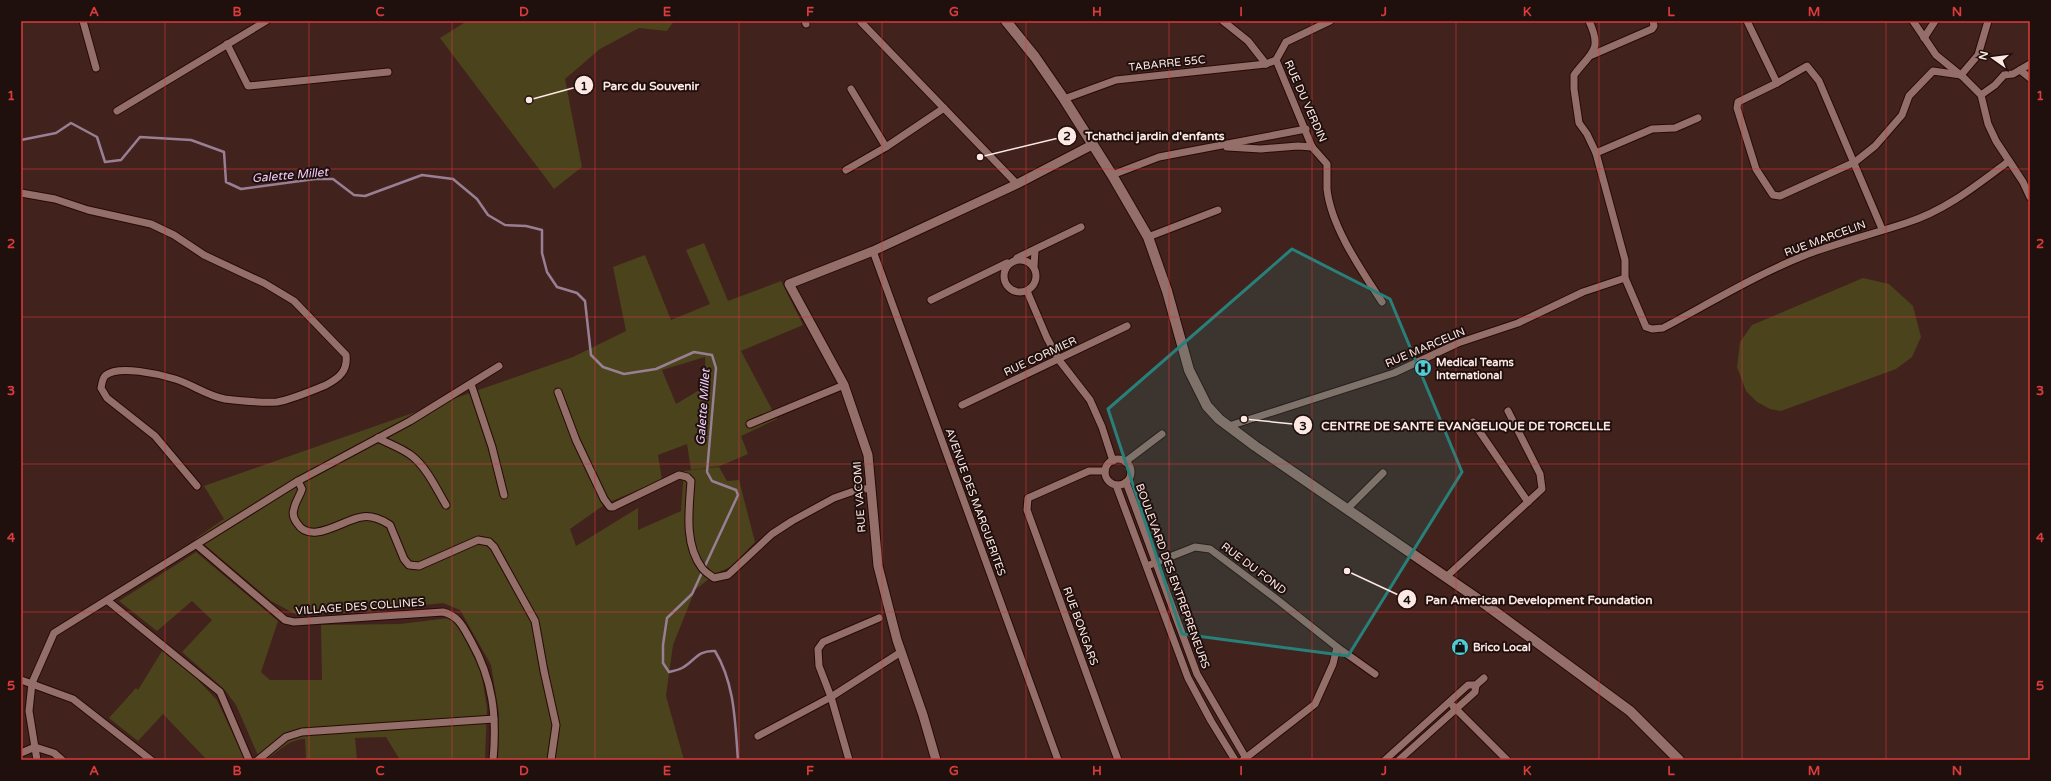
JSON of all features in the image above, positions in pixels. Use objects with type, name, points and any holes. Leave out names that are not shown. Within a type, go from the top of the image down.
[{"type":"main road","points":[[1010,22],[1064,99],[1112,175],[1148,237],[1167,291],[1189,370],[1196,387],[1207,406],[1219,419],[1255,446],[1446,577],[1630,711],[1678,760]]},
{"type":"street","points":[[83,21],[96,68]]},
{"type":"street","points":[[117,111],[266,21]]},
{"type":"street","points":[[1223,21],[1248,41],[1266,64]]},
{"type":"street","points":[[1276,60],[1286,42],[1320,23],[1330,21]]},
{"type":"street","points":[[1589,21],[1594,30],[1596,42],[1592,55]]},
{"type":"street","points":[[1625,278],[1625,260],[1596,153],[1579,123],[1574,89],[1574,75],[1592,55],[1652,29],[1654,26],[1653,21]]},
{"type":"street","points":[[1747,21],[1777,84]]},
{"type":"street","points":[[1913,21],[1936,55],[1960,74],[1981,95],[1988,124],[1996,141],[2030,197]]},
{"type":"street","points":[[1924,38],[1935,21]]},
{"type":"street","points":[[1960,74],[1978,55],[1988,21]]},
{"type":"street","points":[[861,22],[1017,184]]},
{"type":"street","points":[[228,44],[248,86],[388,72]]},
{"type":"street","name":"TABARRE 55C","points":[[1064,99],[1116,80],[1266,64],[1276,60]]},
{"type":"street","name":"RUE DU VERDIN","points":[[1276,60],[1306,129],[1312,147],[1328,164],[1327,190],[1343,236],[1382,302]]},
{"type":"street","points":[[1981,95],[1996,85],[2004,76],[2013,74],[2030,64]]},
{"type":"street","points":[[1882,229],[1855,162],[1819,81],[1807,66],[1777,84],[1738,102],[1736,108],[1756,169],[1773,195],[1780,196],[1855,162],[1875,146],[1902,115],[1908,96],[1933,71],[1960,74]]},
{"type":"street","points":[[2020,70],[2030,78]]},
{"type":"street","points":[[851,89],[886,147]]},
{"type":"street","points":[[846,170],[886,147],[944,108]]},
{"type":"street","points":[[1596,153],[1652,129],[1675,128],[1698,118]]},
{"type":"street","points":[[1112,175],[1159,157],[1306,129]]},
{"type":"street","points":[[873,251],[1017,184],[1092,145]]},
{"type":"street","points":[[1219,146],[1261,149],[1298,146],[1312,147]]},
{"type":"street","name":"RUE MARCELIN","points":[[1229,426],[1394,373],[1458,344],[1518,323],[1583,292],[1625,278],[1646,327],[1652,329],[1663,328],[1767,272],[1808,254],[1882,229],[1907,223],[1962,197],[2009,161]]},
{"type":"street","points":[[21,193],[55,199],[88,210],[151,224],[174,235],[204,255],[264,283],[294,301],[346,355],[346,367],[337,379],[278,402],[248,401],[214,397],[175,379],[126,370],[115,371],[105,375],[102,380],[101,388],[107,398],[155,436],[197,486]]},
{"type":"street","points":[[1148,237],[1218,210]]},
{"type":"street","points":[[930,300],[1081,227]]},
{"type":"street","points":[[990,271],[1004,280],[1013,290],[1020,292],[1027,291],[1032,287],[1036,280],[1034,267],[1035,250]]},
{"type":"street","name":"RUE VACOMI","points":[[873,251],[789,284],[844,385],[868,455],[878,566],[901,652],[936,760]]},
{"type":"street","name":"AVENUE DES MARGUERITES","points":[[873,251],[1058,760]]},
{"type":"street","points":[[1017,258],[1027,261],[1034,267]]},
{"type":"street","points":[[1004,280],[1004,273],[1007,263]]},
{"type":"street","points":[[1027,291],[1036,315],[1059,360],[1090,400],[1102,427],[1113,461]]},
{"type":"street","name":"RUE CORMIER","points":[[962,405],[1059,360],[1127,326]]},
{"type":"street","points":[[37,760],[28,711],[32,683],[54,633],[108,601],[196,545],[218,529],[298,481],[378,438],[499,366]]},
{"type":"street","points":[[471,384],[492,447],[504,495]]},
{"type":"street","points":[[750,424],[844,385]]},
{"type":"street","points":[[558,392],[576,440],[604,499],[610,506],[613,507],[679,475],[687,477],[691,481],[690,537],[695,557],[703,570],[714,578],[728,575],[772,534],[792,521],[834,498],[854,491],[870,488]]},
{"type":"street","points":[[1446,577],[1542,489],[1540,474],[1508,411]]},
{"type":"street","points":[[1473,422],[1528,502]]},
{"type":"street","points":[[1125,462],[1162,434]]},
{"type":"street","points":[[378,438],[412,456],[423,467],[446,505]]},
{"type":"street","points":[[1120,460],[1125,462],[1130,471],[1126,482],[1116,485],[1108,480],[1105,470],[1108,464],[1113,461],[1120,460]]},
{"type":"street","name":"RUE BONGARS","points":[[1105,470],[1089,471],[1028,498],[1027,510],[1118,760]]},
{"type":"street","points":[[1347,510],[1383,472]]},
{"type":"street","points":[[298,481],[302,489],[294,509],[294,518],[299,527],[316,533],[361,516],[371,517],[386,522],[390,525],[404,559],[409,566],[419,566],[478,540],[489,542],[494,547],[535,621],[556,724],[551,760]]},
{"type":"street","name":"BOULEVARD DES ENTREPRENEURS","points":[[1126,482],[1157,562],[1197,674],[1245,759]]},
{"type":"street","name":"BOULEVARD DES ENTREPRENEURS","points":[[1116,485],[1188,678],[1211,721],[1235,760]]},
{"type":"street","name":"VILLAGE DES COLLINES","points":[[196,545],[285,620],[294,622],[443,612],[453,615],[461,622],[486,671],[490,687],[494,719],[493,760]]},
{"type":"street","name":"RUE DU FOND","points":[[1147,566],[1195,548],[1210,549],[1279,600],[1337,647],[1374,674]]},
{"type":"street","points":[[108,601],[220,692],[250,760]]},
{"type":"street","points":[[849,760],[832,697],[819,666],[818,649],[823,642],[879,618]]},
{"type":"street","points":[[1245,759],[1315,704],[1333,664],[1337,647]]},
{"type":"street","points":[[758,736],[832,697],[901,652]]},
{"type":"street","points":[[1399,760],[1475,692],[1476,685],[1484,678]]},
{"type":"street","points":[[21,680],[73,699],[151,760]]},
{"type":"street","points":[[1386,760],[1468,685],[1476,685]]},
{"type":"street","points":[[1449,702],[1507,760]]},
{"type":"street","points":[[258,760],[286,737],[302,732],[494,719]]},
{"type":"street","points":[[21,753],[35,747],[54,753],[62,760]]},
{"type":"highlighted area","points":[[1292,249],[1390,299],[1462,472],[1348,656],[1182,634],[1108,409]]},
{"type":"shaded area","points":[[467,21],[674,21],[667,31],[639,28],[600,49],[565,79],[582,167],[554,189],[440,38]]},
{"type":"shaded area","points":[[704,243],[728,301],[781,281],[803,325],[741,351],[777,419],[741,436],[748,454],[720,466],[691,470],[687,444],[658,455],[662,480],[607,503],[570,529],[576,546],[638,508],[638,530],[681,511],[684,471],[719,467],[727,481],[739,480],[755,542],[732,566],[715,574],[695,590],[673,645],[666,696],[684,760],[498,760],[499,714],[491,665],[460,610],[443,603],[371,611],[297,615],[271,601],[205,545],[195,539],[224,519],[204,486],[573,357],[626,331],[613,267],[645,255],[671,320],[710,304],[686,250]],"holes":[[[705,357],[706,386],[676,404],[662,370]]]},
{"type":"shaded area","points":[[1863,278],[1889,284],[1913,306],[1921,337],[1912,357],[1896,369],[1781,411],[1770,409],[1757,402],[1746,391],[1737,367],[1740,342],[1752,325]]},
{"type":"shaded area","points":[[196,552],[278,621],[261,672],[270,680],[322,680],[321,625],[400,624],[449,618],[456,622],[481,671],[487,708],[485,760],[400,760],[386,737],[355,738],[357,760],[306,760],[305,739],[291,742],[270,757],[260,760],[236,705],[225,690],[182,652],[212,620],[192,601],[157,631],[119,601]]},
{"type":"shaded area","points":[[162,651],[196,678],[217,700],[245,760],[207,760],[163,714],[138,741],[109,718],[136,688],[138,690]]},
{"type":"waterway","name":"Galette Millet","points":[[21,140],[56,133],[71,123],[97,137],[105,162],[121,160],[140,137],[191,140],[224,152],[226,182],[241,189],[315,179],[333,179],[354,195],[365,196],[422,175],[453,179],[477,199],[488,215],[505,225],[526,226],[542,230],[542,253],[547,272],[557,287],[577,293],[585,301],[591,355],[603,367],[624,374],[656,369],[694,352],[712,355],[716,368],[707,472],[712,481],[736,490],[738,495],[692,594],[667,618],[663,645],[663,663],[669,672],[682,668],[704,652],[715,651],[727,677],[733,704],[738,760]]},
{"type":"place","name":"Parc du Souvenir","points":[[529,100]]},
{"type":"place","name":"Tchathci jardin d'enfants","points":[[980,157]]},
{"type":"place","name":"Medical Teams International","points":[[1423,368]]},
{"type":"place","name":"CENTRE DE SANTE EVANGELIQUE DE TORCELLE","points":[[1244,419]]},
{"type":"place","name":"Pan American Development Foundation","points":[[1347,571]]},
{"type":"place","name":"Brico Local","points":[[1460,647]]}]
